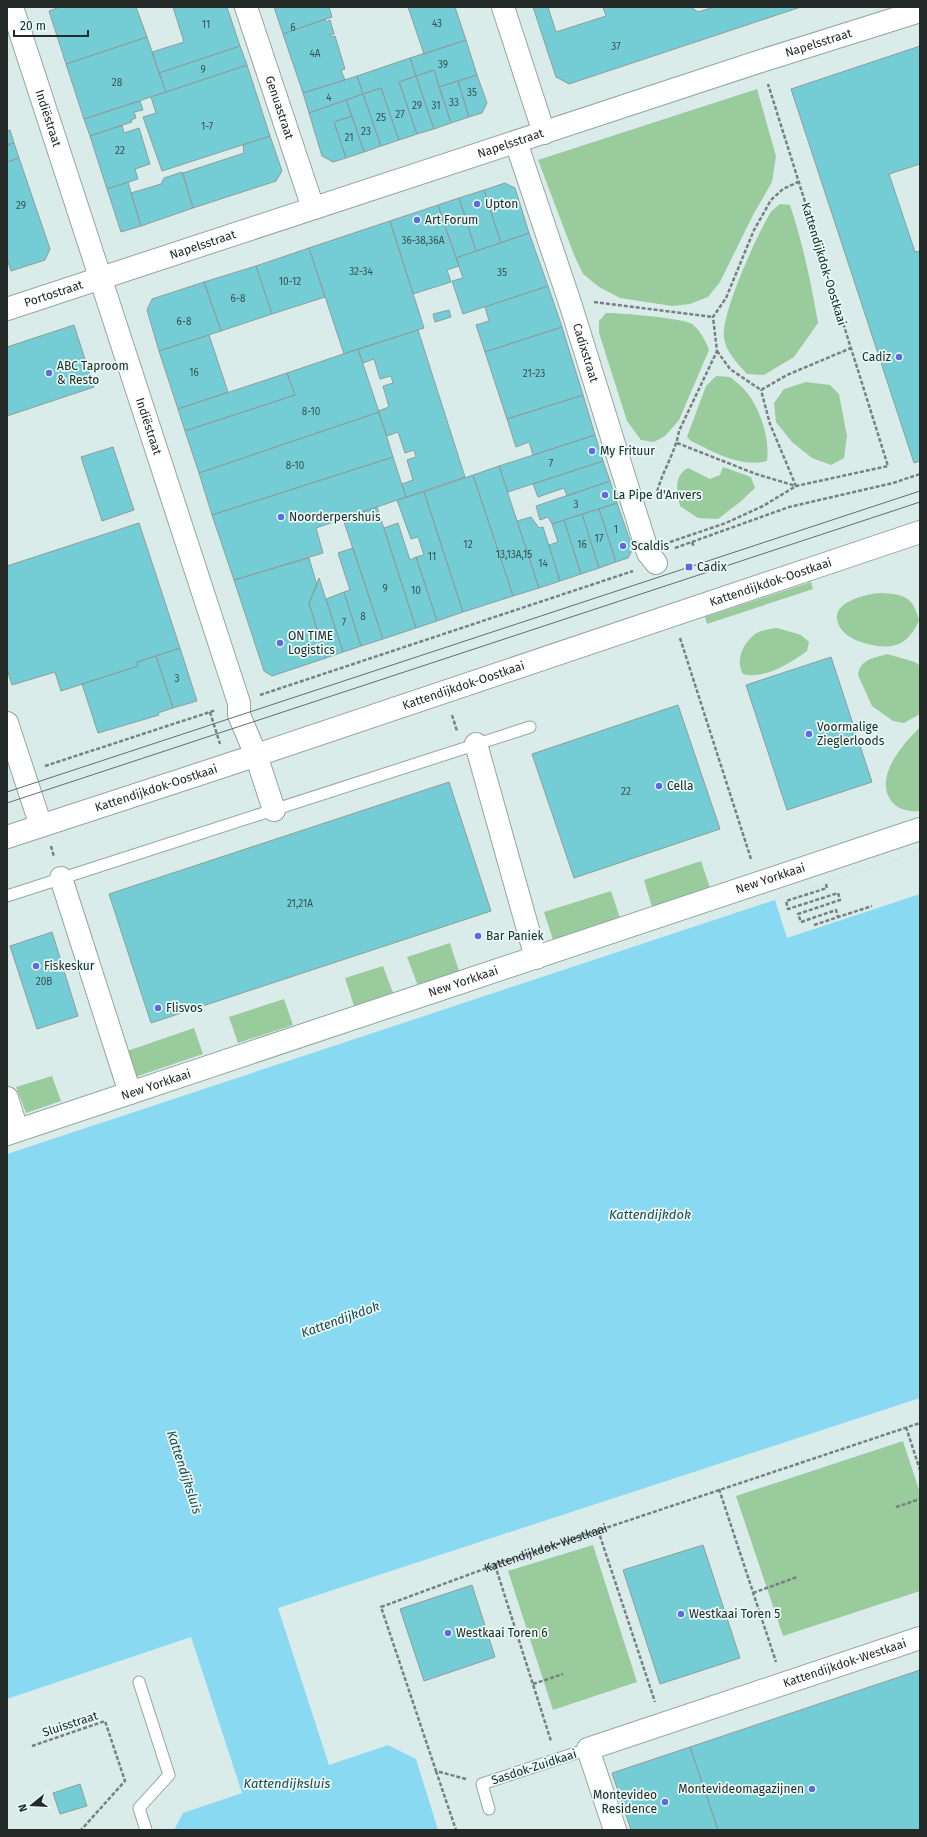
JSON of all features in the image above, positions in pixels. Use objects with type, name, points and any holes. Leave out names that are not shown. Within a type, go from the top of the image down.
[{"type":"street","name":"Indiëstraat","points":[[12,7],[239,702],[239,715],[256,755],[274,810]]},
{"type":"street","name":"Genuastraat","points":[[246,7],[313,208]]},
{"type":"street","points":[[503,7],[544,133]]},
{"type":"street","name":"Napelsstraat","points":[[101,278],[761,61],[920,11]]},
{"type":"street","name":"Cadixstraat","points":[[516,142],[571,306],[651,556]]},
{"type":"street","name":"Portostraat","points":[[7,309],[101,278]]},
{"type":"street","name":"Kattendijkdok-Oostkaai","points":[[7,837],[920,532]]},
{"type":"street","points":[[7,723],[41,826]]},
{"type":"street","points":[[476,744],[536,958]]},
{"type":"street","name":"New Yorkkaai","points":[[12,1132],[920,829]]},
{"type":"street","points":[[61,878],[130,1093]]},
{"type":"street","points":[[7,1098],[12,1132]]},
{"type":"street","name":"Kattendijkdok-Westkaai","points":[[588,1749],[920,1638]]},
{"type":"street","points":[[588,1749],[614,1830]]},
{"type":"lane","points":[[7,896],[530,727]]},
{"type":"lane","points":[[138,1682],[169,1775],[139,1808],[146,1830]]},
{"type":"lane","name":"Sasdok-Zuidkaai","points":[[489,1809],[482,1784],[588,1749]]},
{"type":"path","name":"Kattendijkdok-Oostkaai","points":[[761,61],[888,466],[796,486]]},
{"type":"path","points":[[796,486],[770,424],[761,390],[730,369],[717,351],[712,317],[726,298],[754,230],[771,200],[783,188],[798,182]]},
{"type":"path","points":[[571,306],[594,302],[604,302],[712,317]]},
{"type":"path","points":[[761,390],[787,375],[851,348]]},
{"type":"path","points":[[655,504],[659,483],[677,444],[679,431],[717,351]]},
{"type":"path","points":[[677,444],[756,474],[796,486]]},
{"type":"path","points":[[23,773],[239,702],[789,507],[893,483],[920,474]]},
{"type":"path","points":[[651,556],[763,506],[796,486]]},
{"type":"path","points":[[692,542],[694,547]]},
{"type":"path","points":[[680,637],[759,882]]},
{"type":"path","points":[[827,888],[786,901],[788,909],[838,893],[840,900],[798,914],[801,922],[836,910],[838,917]]},
{"type":"path","points":[[814,924],[872,906]]},
{"type":"path","name":"Kattendijkdok-Westkaai","points":[[436,1771],[381,1607],[495,1565],[920,1423]]},
{"type":"path","points":[[906,1427],[920,1470]]},
{"type":"path","points":[[719,1489],[783,1683]]},
{"type":"path","points":[[896,1507],[920,1499]]},
{"type":"path","points":[[598,1530],[662,1724]]},
{"type":"path","points":[[495,1565],[557,1759]]},
{"type":"path","points":[[753,1593],[797,1578]]},
{"type":"path","points":[[533,1684],[563,1674]]},
{"type":"path","name":"Sluisstraat","points":[[32,1746],[106,1721],[125,1781],[81,1830]]},
{"type":"path","points":[[436,1771],[482,1784]]},
{"type":"path","points":[[436,1771],[456,1830]]},
{"type":"green space","points":[[757,89],[776,156],[772,182],[753,215],[720,282],[708,297],[690,304],[672,306],[620,298],[599,287],[583,274],[574,255],[538,160]]},
{"type":"green space","points":[[780,204],[790,205],[799,234],[818,323],[794,357],[764,375],[747,374],[733,358],[727,348],[724,338],[724,327],[734,294],[749,255],[771,212]]},
{"type":"green space","points":[[606,313],[651,316],[692,324],[704,339],[709,350],[679,420],[665,436],[654,442],[641,440],[627,421],[599,333],[599,321]]},
{"type":"green space","points":[[716,376],[730,377],[744,389],[753,401],[764,426],[768,453],[767,461],[757,463],[737,461],[709,450],[691,441],[687,437],[706,386]]},
{"type":"green space","points":[[806,382],[830,385],[839,394],[847,436],[844,458],[831,465],[812,458],[792,442],[776,422],[774,403],[784,389]]},
{"type":"green space","points":[[723,467],[751,477],[755,488],[718,519],[698,518],[680,506],[677,485],[683,471],[688,468],[710,479],[720,475]]},
{"type":"green space","points":[[811,582],[813,589],[707,624],[705,617]]},
{"type":"green space","points":[[880,593],[895,594],[906,598],[914,606],[917,612],[919,620],[909,637],[896,645],[880,646],[858,641],[844,633],[839,627],[837,616],[839,610],[844,605],[858,597]]},
{"type":"green space","points":[[777,628],[801,635],[809,642],[807,651],[785,665],[768,673],[759,675],[743,674],[740,658],[747,642],[755,634]]},
{"type":"green space","points":[[887,654],[915,662],[920,666],[920,714],[904,723],[893,721],[872,706],[858,675],[859,670],[865,662]]},
{"type":"green space","points":[[920,727],[920,811],[909,811],[899,808],[894,804],[888,795],[886,784],[887,774],[905,743]]},
{"type":"green space","points":[[701,861],[710,888],[652,907],[644,880]]},
{"type":"green space","points":[[611,891],[620,918],[553,940],[544,912]]},
{"type":"green space","points":[[450,943],[459,971],[418,986],[407,957]]},
{"type":"green space","points":[[383,966],[393,993],[354,1006],[345,978]]},
{"type":"green space","points":[[284,999],[293,1025],[238,1043],[229,1017]]},
{"type":"green space","points":[[194,1028],[203,1054],[135,1077],[127,1051]]},
{"type":"green space","points":[[52,1076],[61,1101],[26,1113],[16,1087]]},
{"type":"green space","points":[[903,1441],[920,1493],[920,1591],[783,1636],[736,1496]]},
{"type":"green space","points":[[593,1545],[637,1682],[553,1710],[508,1571]]},
{"type":"water","name":"Kattendijkdok","points":[[920,852],[920,1398],[278,1608],[329,1765],[388,1745],[416,1759],[438,1830],[174,1830],[183,1813],[242,1793],[191,1637],[7,1699],[7,1154]]},
{"type":"pier","points":[[920,852],[920,894],[787,938],[775,900]]},
{"type":"building","points":[[60,7],[136,7],[147,37],[66,64],[49,11]]},
{"type":"building","points":[[173,7],[227,7],[240,46],[159,73],[152,52],[184,42]]},
{"type":"building","points":[[274,7],[329,7],[332,17],[283,34]]},
{"type":"building","points":[[408,7],[455,7],[466,40],[424,54]]},
{"type":"building","points":[[533,7],[548,7],[556,32],[606,16],[603,7],[691,7],[698,12],[714,7],[801,7],[569,84],[556,77]]},
{"type":"building","points":[[325,19],[326,22],[330,20],[334,34],[330,35],[331,37],[335,36],[345,69],[341,70],[345,80],[303,93],[283,34]]},
{"type":"building","points":[[147,37],[166,92],[84,119],[66,64]]},
{"type":"building","points":[[466,40],[477,75],[439,87],[434,70],[416,76],[410,58]]},
{"type":"building","points":[[240,46],[247,65],[166,92],[159,73]]},
{"type":"building","name":"Cadiz","points":[[920,46],[920,164],[889,174],[915,252],[920,251],[920,461],[914,463],[791,89]]},
{"type":"building","points":[[410,58],[416,76],[399,82],[417,134],[399,140],[381,88],[363,94],[357,76]]},
{"type":"building","points":[[247,65],[270,136],[162,171],[143,117],[156,113],[151,97]]},
{"type":"building","points":[[434,70],[451,123],[434,129],[416,76]]},
{"type":"building","points":[[477,75],[487,103],[482,113],[469,117],[458,81]]},
{"type":"building","points":[[357,76],[363,94],[309,113],[303,93]]},
{"type":"building","points":[[416,76],[434,129],[417,134],[399,82]]},
{"type":"building","points":[[458,81],[469,117],[451,123],[439,87]]},
{"type":"building","points":[[381,88],[399,140],[381,146],[363,94]]},
{"type":"building","points":[[363,94],[381,146],[364,152],[346,100]]},
{"type":"building","points":[[346,100],[352,116],[334,122],[346,158],[333,162],[322,156],[309,113]]},
{"type":"building","points":[[140,101],[143,110],[134,112],[136,118],[131,120],[132,122],[90,136],[84,119]]},
{"type":"building","points":[[352,116],[364,152],[346,158],[334,122]]},
{"type":"building","points":[[122,125],[124,133],[139,128],[150,164],[135,169],[138,179],[107,189],[90,136]]},
{"type":"building","points":[[10,130],[14,143],[7,145],[7,131]]},
{"type":"building","points":[[270,136],[282,171],[276,181],[193,208],[183,173],[244,153],[243,145]]},
{"type":"building","points":[[14,143],[19,158],[7,162],[7,145]]},
{"type":"building","points":[[19,158],[50,249],[45,260],[11,271],[7,259],[7,162]]},
{"type":"building","points":[[182,172],[193,208],[141,226],[131,193],[161,184],[164,178]]},
{"type":"building","points":[[128,182],[141,226],[121,232],[107,189]]},
{"type":"building","points":[[505,183],[515,188],[529,233],[501,243],[484,190]]},
{"type":"building","points":[[484,190],[501,243],[476,251],[459,198]]},
{"type":"building","points":[[459,198],[476,251],[456,258],[438,205]]},
{"type":"building","points":[[438,205],[459,266],[447,270],[451,282],[413,294],[390,221]]},
{"type":"building","points":[[390,221],[424,328],[344,354],[309,248]]},
{"type":"building","points":[[529,233],[548,286],[463,314],[452,281],[463,278],[456,258]]},
{"type":"building","points":[[309,248],[325,297],[272,314],[256,266]]},
{"type":"building","points":[[256,266],[272,314],[221,331],[204,282]]},
{"type":"building","points":[[204,282],[221,331],[159,351],[147,310],[152,299]]},
{"type":"building","points":[[548,286],[562,327],[485,352],[476,325],[489,321],[485,307]]},
{"type":"building","points":[[449,310],[451,317],[435,322],[433,314]]},
{"type":"building","points":[[74,325],[94,387],[7,416],[7,347]]},
{"type":"building","points":[[562,327],[583,395],[507,419],[485,352]]},
{"type":"building","points":[[418,330],[465,477],[406,497],[402,484],[413,480],[407,460],[416,457],[414,450],[405,453],[398,432],[387,436],[378,411],[389,407],[383,386],[393,383],[391,376],[380,379],[374,359],[363,363],[358,349]]},
{"type":"building","points":[[209,335],[228,392],[178,409],[159,351]]},
{"type":"building","points":[[358,349],[379,412],[199,473],[185,431],[295,395],[287,373]]},
{"type":"building","points":[[287,373],[295,395],[185,431],[178,409]]},
{"type":"building","points":[[583,395],[595,435],[533,455],[529,442],[516,447],[507,419]]},
{"type":"building","points":[[379,412],[393,457],[212,515],[199,473]]},
{"type":"building","points":[[595,435],[603,461],[508,492],[499,466]]},
{"type":"building","points":[[113,447],[134,510],[102,521],[81,457]]},
{"type":"building","name":"Noorderpershuis","points":[[393,457],[406,497],[316,528],[323,553],[234,580],[212,515]]},
{"type":"building","points":[[603,461],[610,481],[567,496],[564,488],[538,497],[533,484]]},
{"type":"building","points":[[499,466],[539,588],[513,596],[473,475]]},
{"type":"building","points":[[473,475],[513,596],[463,612],[424,492]]},
{"type":"building","points":[[610,481],[617,503],[552,524],[548,517],[540,520],[536,506]]},
{"type":"building","points":[[424,492],[463,612],[437,621],[416,557],[424,555],[418,537],[411,539],[397,500]]},
{"type":"building","points":[[617,503],[633,549],[628,558],[616,562],[599,509]]},
{"type":"building","points":[[377,507],[416,628],[383,639],[343,519]]},
{"type":"building","points":[[599,509],[616,562],[599,568],[582,514]]},
{"type":"building","points":[[582,514],[599,568],[581,574],[564,520]]},
{"type":"building","points":[[531,517],[539,528],[543,527],[560,581],[539,588],[517,521]]},
{"type":"building","points":[[564,520],[581,574],[560,581],[549,545],[558,542],[552,524]]},
{"type":"building","points":[[139,523],[180,648],[137,662],[138,666],[61,691],[55,672],[12,685],[7,669],[7,566]]},
{"type":"building","points":[[398,523],[410,560],[416,557],[437,621],[416,628],[384,528]]},
{"type":"building","points":[[353,548],[383,639],[361,646],[344,592],[350,590],[338,553]]},
{"type":"building","points":[[309,558],[317,585],[309,603],[326,658],[272,676],[264,671],[234,580]]},
{"type":"building","points":[[319,578],[343,652],[326,658],[309,603]]},
{"type":"building","points":[[344,592],[361,646],[343,652],[326,599]]},
{"type":"building","points":[[180,648],[197,701],[173,708],[156,656]]},
{"type":"building","points":[[156,656],[173,708],[158,713],[159,715],[98,733],[82,684],[138,666],[137,662]]},
{"type":"building","name":"Voormalige Zieglerloods","points":[[831,657],[872,782],[787,810],[746,685]]},
{"type":"building","points":[[678,705],[720,829],[574,878],[532,754]]},
{"type":"building","points":[[449,782],[491,911],[151,1023],[109,894]]},
{"type":"building","points":[[52,932],[78,1016],[37,1029],[10,946]]},
{"type":"building","name":"Westkaai Toren 5","points":[[703,1545],[740,1658],[660,1684],[623,1570]]},
{"type":"building","name":"Westkaai Toren 6","points":[[472,1585],[495,1657],[424,1681],[400,1609]]},
{"type":"building","name":"Montevideomagazijnen","points":[[920,1670],[920,1830],[718,1830],[690,1747]]},
{"type":"building","name":"Montevideo Residence","points":[[690,1747],[718,1830],[631,1830],[612,1773]]},
{"type":"building","points":[[80,1784],[87,1806],[60,1814],[53,1793]]},
{"type":"tram line","points":[[7,792],[920,491]]},
{"type":"tram line","points":[[7,803],[920,502]]},
{"type":"place","name":"Upton","points":[[477,204]]},
{"type":"place","name":"Art Forum","points":[[417,220]]},
{"type":"place","name":"Cadiz","points":[[899,357]]},
{"type":"place","name":"ABC Taproom & Resto","points":[[49,373]]},
{"type":"place","name":"My Frituur","points":[[592,451]]},
{"type":"place","name":"La Pipe d'Anvers","points":[[605,495]]},
{"type":"place","name":"Noorderpershuis","points":[[281,517]]},
{"type":"place","name":"Scaldis","points":[[623,546]]},
{"type":"place","name":"Cadix","points":[[689,567]]},
{"type":"place","name":"ON TIME Logistics","points":[[280,643]]},
{"type":"place","name":"Voormalige Zieglerloods","points":[[809,734]]},
{"type":"place","name":"Cella","points":[[659,786]]},
{"type":"place","name":"Bar Paniek","points":[[478,936]]},
{"type":"place","name":"Fiskeskur","points":[[36,966]]},
{"type":"place","name":"Flisvos","points":[[158,1008]]},
{"type":"place","name":"Westkaai Toren 5","points":[[681,1614]]},
{"type":"place","name":"Westkaai Toren 6","points":[[448,1633]]},
{"type":"place","name":"Montevideomagazijnen","points":[[812,1789]]},
{"type":"place","name":"Montevideo Residence","points":[[665,1802]]},
{"type":"water label","name":"Kattendijksluis","points":[[185,1472]]},
{"type":"water label","name":"Kattendijksluis","points":[[287,1783]]}]
